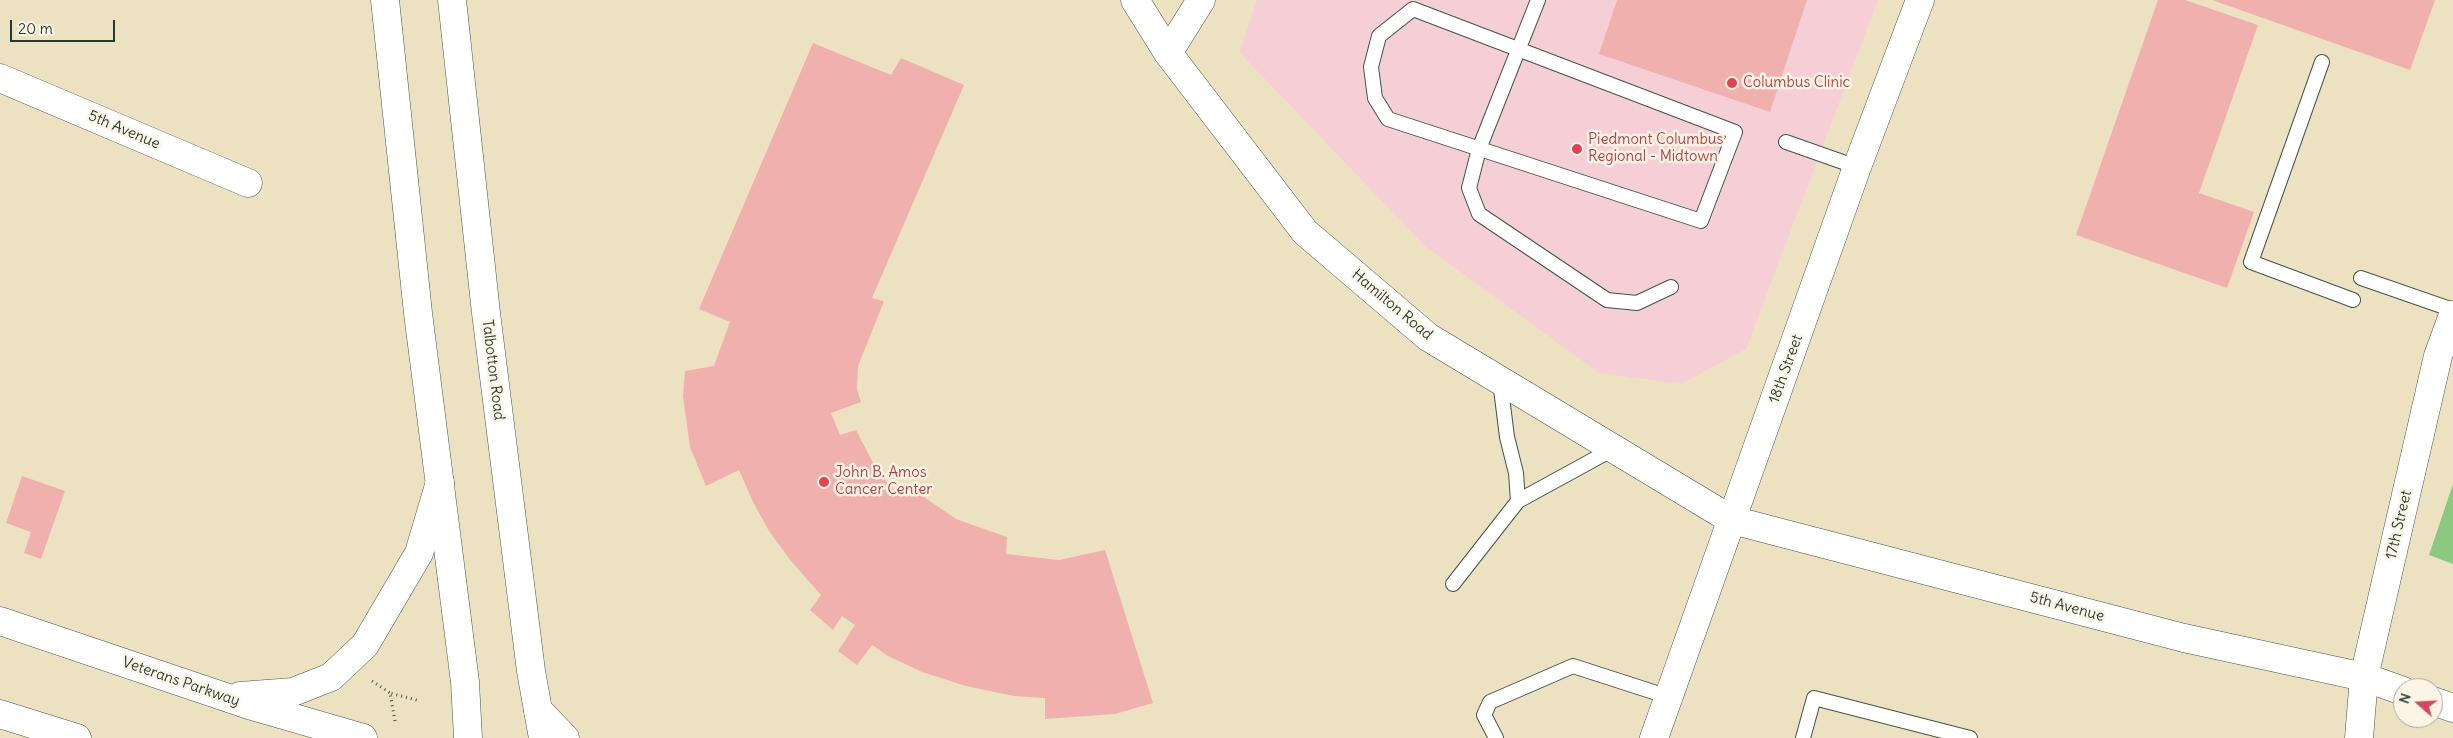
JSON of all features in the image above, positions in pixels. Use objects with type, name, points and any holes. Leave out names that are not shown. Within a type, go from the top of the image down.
[{"type":"street","points":[[384,0],[418,314],[465,682],[468,738]]},
{"type":"street","name":"Talbotton Road","points":[[452,0],[488,332],[531,671],[544,738]]},
{"type":"street","name":"Hamilton Road","points":[[1135,0],[1168,53],[1305,232],[1428,337],[1732,520]]},
{"type":"street","points":[[1168,53],[1201,0]]},
{"type":"street","name":"18th Street","points":[[1654,738],[1857,167],[1920,0]]},
{"type":"street","name":"5th Avenue","points":[[0,78],[248,183]]},
{"type":"street","name":"17th Street","points":[[2359,738],[2364,677],[2438,356],[2453,315]]},
{"type":"street","points":[[226,697],[293,692],[331,677],[365,645],[419,553],[440,482]]},
{"type":"street","name":"5th Avenue","points":[[1732,520],[2184,638],[2364,677],[2393,687]]},
{"type":"street","name":"Veterans Parkway","points":[[0,621],[226,697],[363,738]]},
{"type":"street","points":[[538,710],[564,738]]},
{"type":"street","points":[[0,714],[76,738]]},
{"type":"lane","points":[[1538,0],[1520,50],[1479,148],[1469,188],[1479,214],[1607,300],[1637,303],[1670,287]]},
{"type":"lane","points":[[1413,9],[1734,132],[1701,221],[1479,148],[1388,119],[1375,98],[1371,67],[1379,36],[1413,9]]},
{"type":"lane","points":[[2322,62],[2251,262],[2353,300]]},
{"type":"lane","points":[[1786,142],[1857,167]]},
{"type":"lane","points":[[2361,278],[2453,310]]},
{"type":"lane","points":[[1500,380],[1507,437],[1516,473],[1518,501]]},
{"type":"lane","points":[[1453,584],[1518,501],[1613,448]]},
{"type":"lane","points":[[1496,738],[1484,715],[1490,702],[1572,666],[1668,697]]},
{"type":"lane","points":[[1803,738],[1814,698],[1970,738]]},
{"type":"path","points":[[396,721],[390,693],[420,701]]},
{"type":"shaded area","name":"Piedmont Columbus Regional - Midtown","points":[[1257,0],[1878,0],[1746,349],[1681,384],[1599,373],[1425,246],[1239,52]]},
{"type":"green space","points":[[2453,484],[2453,564],[2429,555]]},
{"type":"building","name":"Columbus Clinic","points":[[1617,0],[1807,0],[1770,112],[1599,54]]},
{"type":"building","points":[[2158,0],[2185,0],[2258,25],[2199,193],[2254,212],[2227,288],[2076,235]]},
{"type":"building","points":[[2212,0],[2435,0],[2410,70]]},
{"type":"building","points":[[813,43],[891,75],[901,58],[964,85],[872,298],[884,301],[858,366],[857,389],[861,402],[831,413],[840,435],[856,430],[872,461],[888,484],[900,495],[908,486],[956,519],[1007,537],[1006,554],[1059,560],[1105,550],[1153,703],[1115,714],[1045,719],[1045,698],[1014,696],[966,686],[922,672],[888,656],[872,645],[857,665],[838,651],[855,625],[842,616],[833,630],[810,610],[821,595],[791,561],[769,531],[753,502],[739,470],[706,486],[690,447],[683,396],[685,371],[714,366],[730,322],[699,309]]},
{"type":"building","points":[[22,476],[65,491],[41,559],[24,553],[31,532],[6,523]]},
{"type":"place","name":"Columbus Clinic","points":[[1732,83]]},
{"type":"place","name":"Piedmont Columbus Regional - Midtown","points":[[1577,149]]},
{"type":"place","name":"John B. Amos Cancer Center","points":[[824,482]]}]
